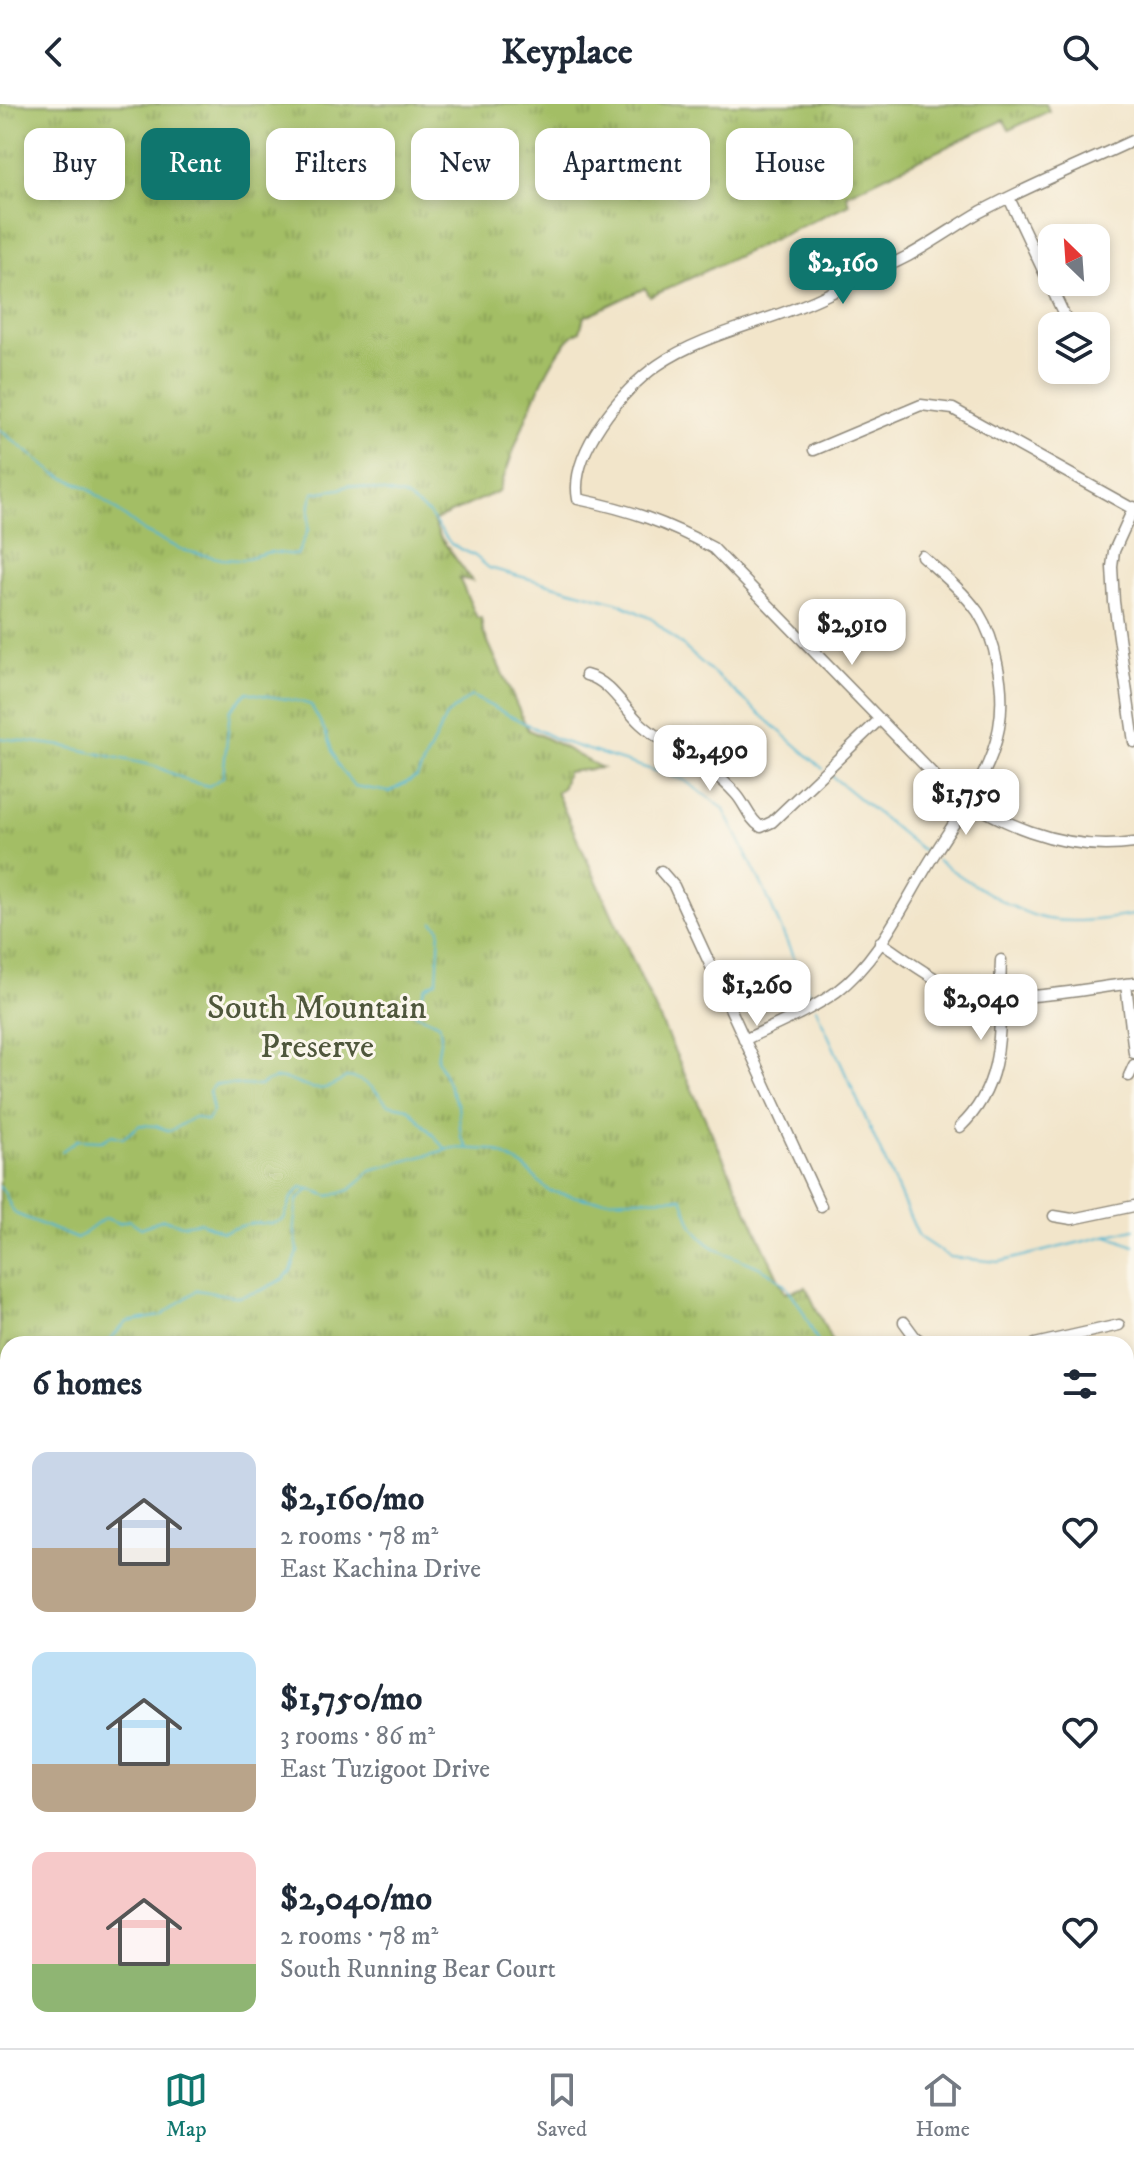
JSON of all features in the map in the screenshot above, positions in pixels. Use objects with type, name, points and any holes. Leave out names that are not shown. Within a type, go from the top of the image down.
[{"type":"street","points":[[1134,140],[1009,198],[909,255],[843,287],[798,308],[688,348],[659,364],[637,381],[604,420],[591,441],[575,487],[578,499],[625,509],[673,526],[713,548],[879,720],[939,780],[968,803],[1006,823],[1043,836],[1073,842],[1134,843]]},
{"type":"street","points":[[1009,198],[1063,312]]},
{"type":"street","points":[[814,450],[921,405],[953,409],[1133,508],[1114,551],[1112,567],[1134,742]]},
{"type":"street","points":[[744,1040],[808,1009],[855,975],[880,942],[968,803],[990,762],[1002,722],[1002,682],[993,644],[977,612],[955,586],[922,556]]},
{"type":"street","points":[[586,675],[603,682],[654,734],[722,780],[736,793],[758,826],[772,822],[879,720]]},
{"type":"street","points":[[661,871],[674,886],[821,1206]]},
{"type":"street","points":[[880,942],[945,984],[987,996],[1130,983],[1134,1053]]},
{"type":"street","points":[[960,1127],[982,1103],[997,1065],[1001,960]]},
{"type":"street","points":[[1129,1076],[1134,1065]]},
{"type":"street","points":[[1054,1216],[1072,1219],[1134,1206]]},
{"type":"street","points":[[904,1322],[914,1336]]},
{"type":"street","points":[[1070,1336],[1119,1325]]},
{"type":"green space","name":"South Mountain Preserve","points":[[0,104],[1046,104],[1049,111],[1009,130],[1004,120],[853,191],[853,128],[726,128],[726,200],[848,200],[849,204],[650,297],[645,288],[584,317],[580,331],[568,340],[556,357],[532,403],[499,491],[433,521],[440,537],[472,581],[459,578],[477,618],[481,618],[483,631],[528,730],[602,768],[567,772],[563,787],[556,792],[785,1293],[806,1287],[829,1336],[0,1336]]},
{"type":"waterway","points":[[0,430],[54,473],[88,488],[145,532],[182,550],[222,559],[240,560],[269,552],[297,555],[308,530],[313,493],[349,485],[404,496],[429,514],[451,544],[475,556],[489,568],[616,602],[652,619],[823,769]]},
{"type":"waterway","points":[[0,738],[63,746],[155,766],[191,782],[209,786],[223,777],[230,711],[247,692],[311,705],[337,764],[354,786],[389,792],[417,777],[446,716],[471,696],[560,741],[684,780],[723,808],[764,889],[813,1003]]},
{"type":"waterway","points":[[828,773],[928,855]]},
{"type":"waterway","points":[[937,860],[990,894],[1034,916],[1068,921],[1134,915]]},
{"type":"waterway","points":[[433,922],[440,929],[437,981],[426,987],[413,1012],[439,1024],[441,1035],[437,1059],[458,1106],[461,1137],[467,1147]]},
{"type":"waterway","points":[[816,1008],[919,1237],[949,1257],[999,1262],[1134,1229]]},
{"type":"waterway","points":[[62,1151],[77,1140],[102,1141],[112,1135],[123,1138],[140,1125],[170,1131],[194,1117],[207,1121],[213,1111],[209,1091],[216,1084],[260,1086],[281,1079],[320,1089],[346,1077],[370,1086],[387,1104],[408,1108],[446,1149]]},
{"type":"waterway","points":[[114,1336],[127,1322],[161,1316],[197,1290],[239,1297],[283,1279],[291,1271],[298,1252],[294,1226],[297,1200],[310,1189],[329,1196],[350,1190],[371,1170],[453,1148],[494,1150],[523,1166],[549,1191],[591,1200],[682,1198],[692,1225],[702,1238],[723,1252],[769,1272],[786,1286],[815,1336]]},
{"type":"waterway","points":[[0,1187],[16,1214],[77,1239],[105,1218],[119,1223],[129,1220],[141,1228],[163,1219],[182,1225],[200,1222],[222,1232],[248,1224],[274,1223],[284,1219],[291,1199],[301,1187],[309,1189]]},
{"type":"waterway","points":[[1108,1236],[1134,1246]]}]
